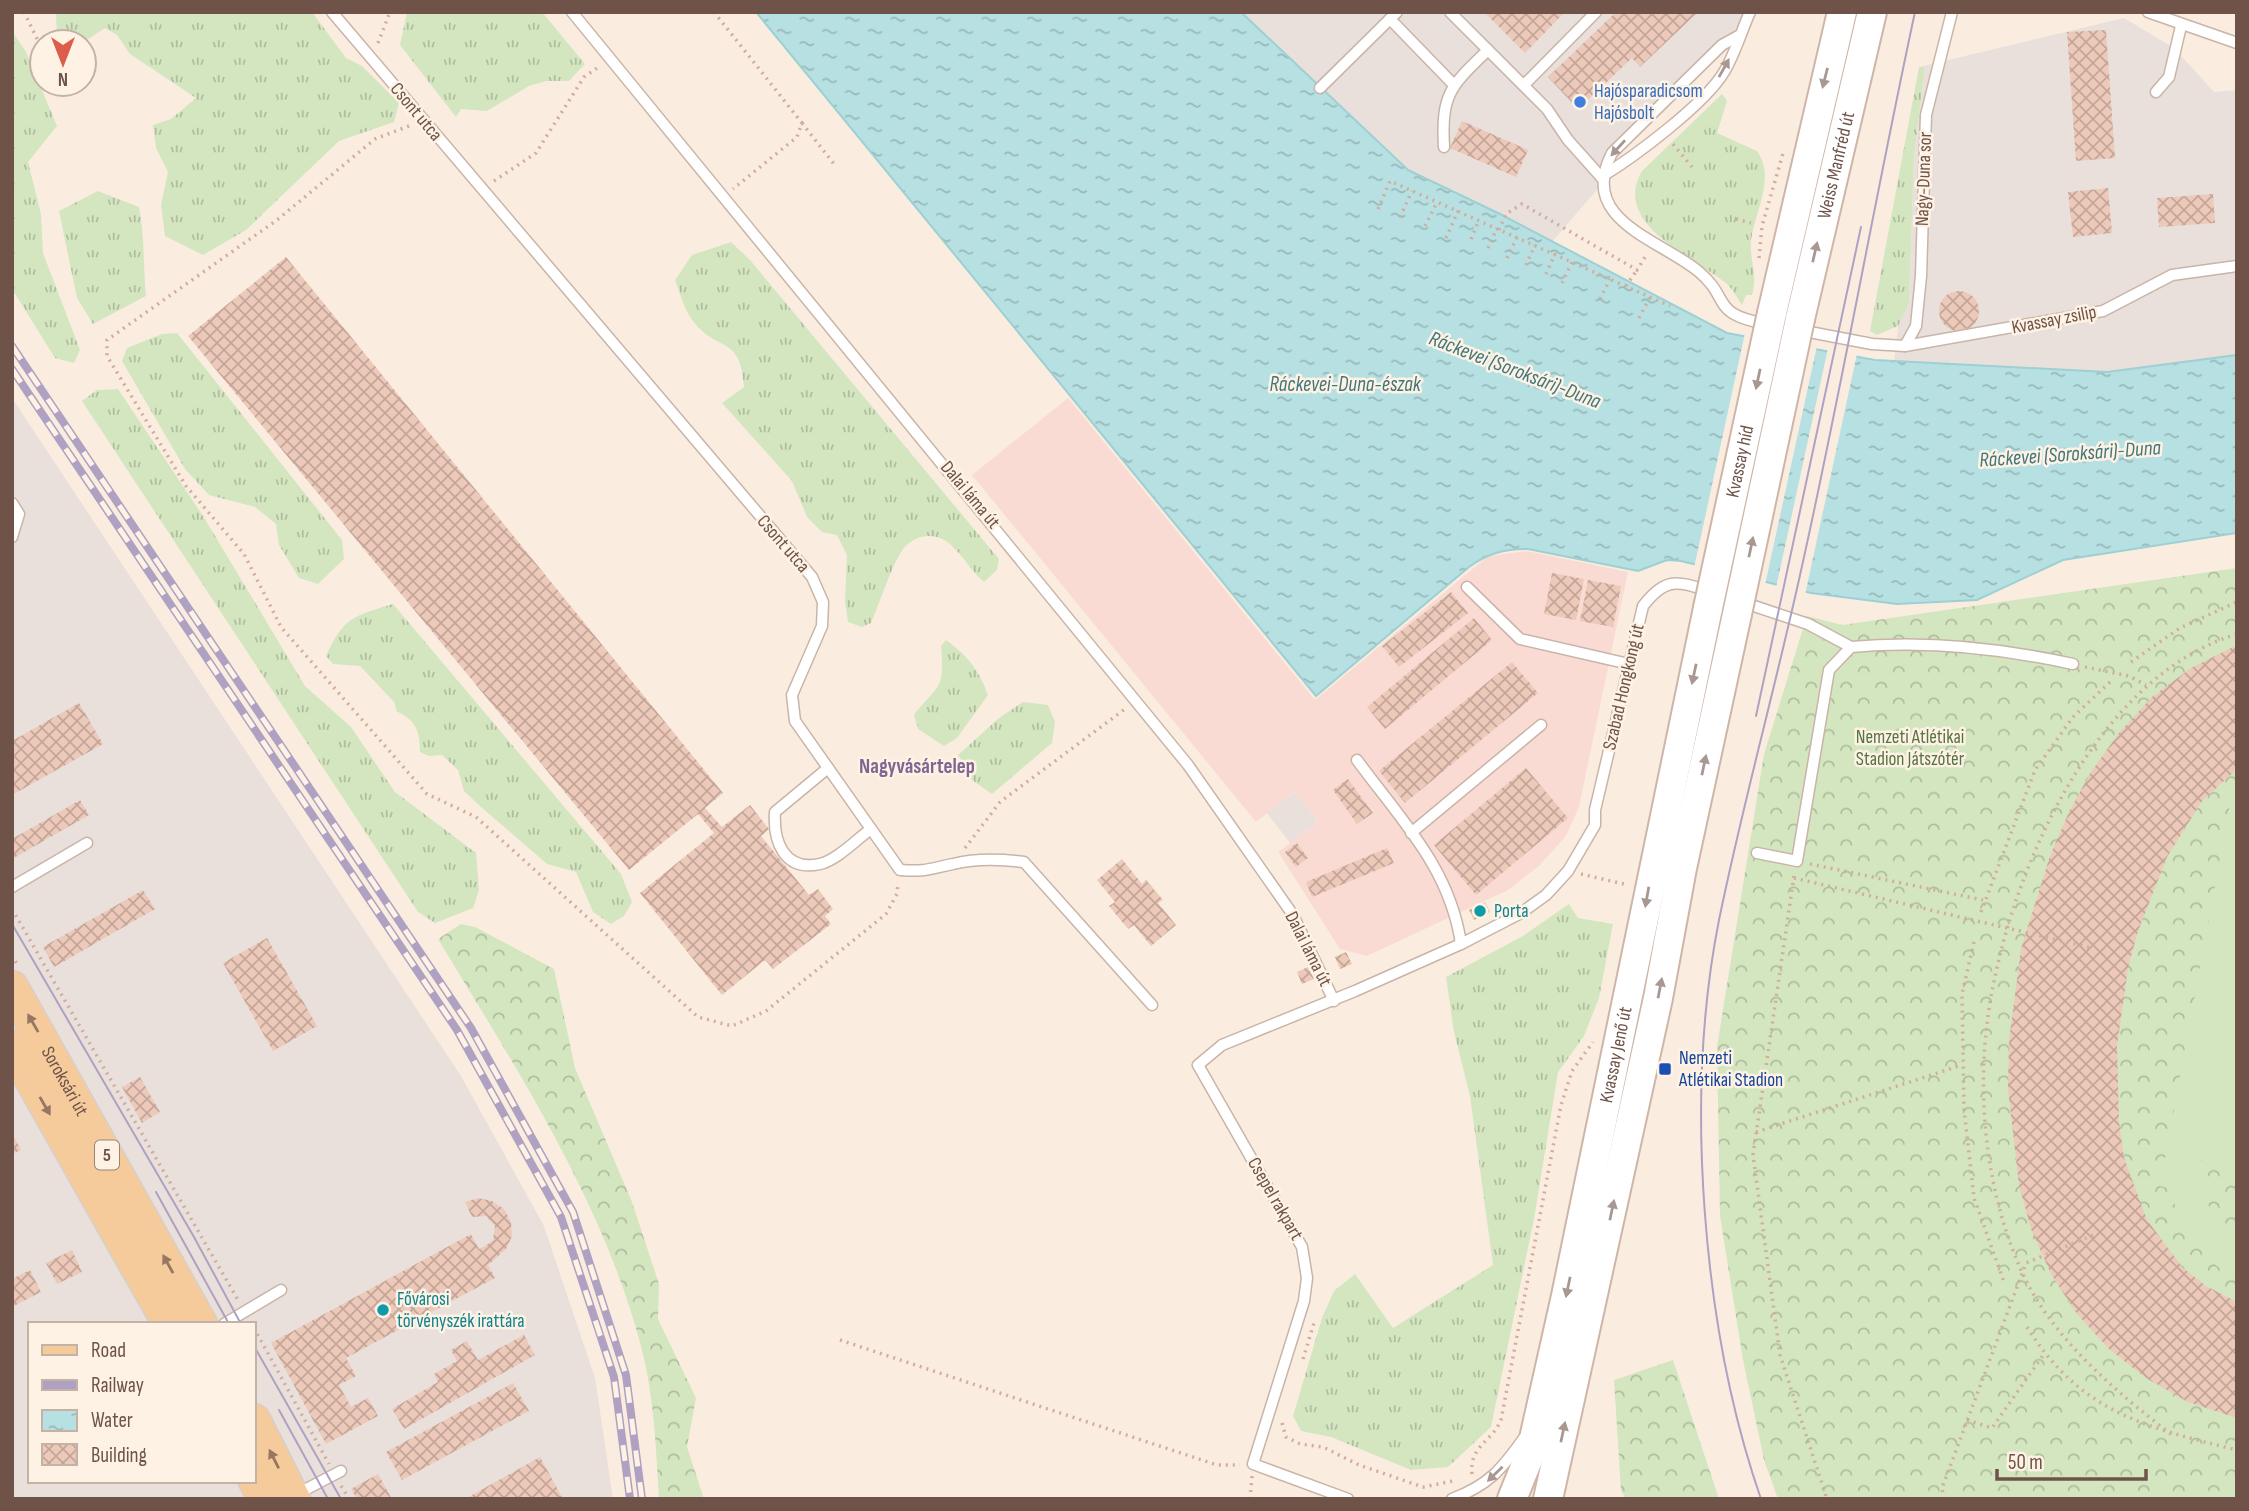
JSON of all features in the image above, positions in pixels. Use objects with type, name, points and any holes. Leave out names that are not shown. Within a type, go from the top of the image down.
[{"type":"main road","name":"Weiss Manfréd út","points":[[1772,313],[1842,12]]},
{"type":"main road","name":"Weiss Manfréd út","points":[[1800,319],[1872,12]]},
{"type":"main road","name":"Kvassay híd","points":[[1724,604],[1772,313]]},
{"type":"main road","name":"Kvassay híd","points":[[1724,604],[1800,319]]},
{"type":"main road","name":"Kvassay Jenő út","points":[[1512,1499],[1531,1452],[1724,604]]},
{"type":"main road","name":"Kvassay Jenő út","points":[[1548,1499],[1658,998],[1682,868],[1724,604]]},
{"type":"main road","name":"Soroksári út","points":[[12,987],[200,1322]]},
{"type":"main road","name":"Soroksári út","points":[[12,1046],[168,1322]]},
{"type":"main road","points":[[256,1425],[283,1498]]},
{"type":"main road","points":[[256,1480],[283,1498]]},
{"type":"lane","name":"Csont utca","points":[[332,12],[480,190],[812,577],[823,603],[822,626],[792,695],[795,721],[900,870]]},
{"type":"lane","name":"Dalai láma út","points":[[572,12],[1138,700],[1188,765],[1293,915],[1334,1001]]},
{"type":"lane","points":[[1450,12],[1547,109],[1601,177]]},
{"type":"lane","points":[[1524,85],[1596,12]]},
{"type":"lane","points":[[1601,177],[1636,156],[1723,73],[1750,12]]},
{"type":"lane","name":"Nagy-Duna sor","points":[[1905,346],[1916,326],[1922,276],[1926,115],[1952,12]]},
{"type":"lane","points":[[2148,12],[2180,26],[2237,43]]},
{"type":"lane","points":[[1320,88],[1394,16],[1453,84]]},
{"type":"lane","points":[[2156,92],[2169,77],[2180,26]]},
{"type":"lane","points":[[1601,177],[1612,153],[1722,45],[1740,35]]},
{"type":"lane","points":[[1444,147],[1446,104],[1453,84],[1488,50]]},
{"type":"lane","name":"Kvassay zsilip","points":[[1601,177],[1613,210],[1633,231],[1697,270],[1708,281],[1722,305],[1744,320],[1872,344],[1905,346],[2103,312],[2172,275],[2237,266]]},
{"type":"lane","points":[[12,503],[19,514],[12,537]]},
{"type":"lane","name":"Szabad Hongkong út","points":[[1198,1065],[1222,1045],[1334,1001],[1461,944],[1528,908],[1546,895],[1569,871],[1595,825],[1595,810],[1643,606],[1655,591],[1673,583],[1682,583],[1724,604],[1808,624],[1851,647]]},
{"type":"lane","points":[[1467,587],[1520,639],[1629,664]]},
{"type":"lane","points":[[1757,853],[1797,861],[1829,670],[1851,647],[1885,644],[2002,649],[2073,664]]},
{"type":"lane","points":[[1411,832],[1541,725]]},
{"type":"lane","points":[[1357,760],[1440,873],[1457,917],[1461,944]]},
{"type":"lane","points":[[828,768],[775,812],[773,832],[777,843],[792,860],[804,864],[823,864],[871,829]]},
{"type":"lane","points":[[12,887],[87,843]]},
{"type":"lane","points":[[900,870],[928,872],[954,863],[995,858],[1024,862],[1152,1005]]},
{"type":"lane","name":"Csepel rakpart","points":[[1198,1065],[1302,1247],[1307,1278],[1304,1301],[1253,1464]]},
{"type":"lane","points":[[228,1322],[281,1290]]},
{"type":"lane","points":[[1452,1499],[1478,1489],[1497,1474],[1539,1418]]},
{"type":"lane","points":[[1253,1464],[1348,1499]]},
{"type":"lane","points":[[283,1498],[338,1473]]},
{"type":"path","points":[[24,12],[32,28]]},
{"type":"path","points":[[372,60],[390,12]]},
{"type":"path","points":[[714,12],[834,164]]},
{"type":"path","points":[[480,190],[536,153],[584,77],[610,58]]},
{"type":"path","points":[[423,121],[375,139],[277,220],[107,340],[107,356],[186,486],[244,554],[281,627],[427,794],[475,817],[698,1017],[732,1026],[766,1011],[886,914],[897,894],[900,870]]},
{"type":"path","points":[[724,197],[797,137],[802,123]]},
{"type":"path","points":[[1663,131],[1692,167]]},
{"type":"path","points":[[1762,226],[1787,139]]},
{"type":"path","points":[[1378,209],[1390,181],[1670,306]]},
{"type":"path","points":[[1400,218],[1412,191]]},
{"type":"path","points":[[1425,226],[1437,202]]},
{"type":"path","points":[[1488,248],[1506,214],[1522,204],[1636,270]]},
{"type":"path","points":[[1446,238],[1458,211]]},
{"type":"path","points":[[1735,219],[1751,223]]},
{"type":"path","points":[[1471,239],[1479,220]]},
{"type":"path","points":[[1507,258],[1517,237]]},
{"type":"path","points":[[1526,265],[1535,245]]},
{"type":"path","points":[[1626,286],[1654,245]]},
{"type":"path","points":[[1546,274],[1555,254]]},
{"type":"path","points":[[1562,283],[1572,262]]},
{"type":"path","points":[[1600,299],[1610,279]]},
{"type":"path","points":[[1639,318],[1650,297]]},
{"type":"path","points":[[2131,662],[2180,628],[2237,601]]},
{"type":"path","points":[[2171,1434],[2115,1391],[2047,1312],[2022,1273],[1996,1196],[1983,1103],[1987,1024],[2006,929],[2050,818],[2103,730],[2146,685],[2217,640],[2237,634]]},
{"type":"path","points":[[2073,664],[2129,676],[2146,685]]},
{"type":"path","points":[[1981,912],[1983,900],[2035,770],[2073,717],[2110,682]]},
{"type":"path","points":[[954,863],[1000,802],[1138,700]]},
{"type":"path","points":[[1814,865],[1983,900]]},
{"type":"path","points":[[1569,871],[1630,885]]},
{"type":"path","points":[[1827,1499],[1780,1355],[1753,1155],[1794,878],[2092,948]]},
{"type":"path","points":[[12,909],[245,1312]]},
{"type":"path","points":[[1974,942],[1962,994],[1962,1065],[1974,1198],[2004,1282]]},
{"type":"path","points":[[1472,1474],[1475,1452],[1501,1420],[1561,1105],[1572,1071],[1595,1039]]},
{"type":"path","points":[[1756,1132],[1962,1065]]},
{"type":"path","points":[[1944,1499],[1942,1488],[2026,1263],[2098,1233]]},
{"type":"path","points":[[1303,1360],[1317,1311]]},
{"type":"path","points":[[2027,1327],[2043,1354],[2089,1396],[2119,1415],[2171,1434],[2237,1450]]},
{"type":"path","points":[[256,1331],[338,1473],[349,1499]]},
{"type":"path","points":[[840,1340],[1217,1465],[1253,1464],[1250,1499]]},
{"type":"path","points":[[1967,1420],[1992,1428],[2043,1354]]},
{"type":"path","points":[[1286,1411],[1282,1424],[1286,1437],[1300,1444],[1323,1447],[1359,1465],[1423,1487],[1461,1479]]},
{"type":"shaded area","points":[[1241,12],[1750,12],[1740,35],[1612,153],[1601,185],[1552,242],[1408,170]]},
{"type":"shaded area","points":[[2124,18],[2174,48],[2214,92],[2237,90],[2237,355],[2107,372],[1894,361],[1898,326],[1909,302],[1914,156],[1925,68],[1919,67]]},
{"type":"shaded area","points":[[12,398],[461,1076],[544,1226],[595,1378],[613,1499],[12,1499]]},
{"type":"shaded area","points":[[1068,398],[1315,700],[1488,556],[1527,551],[1628,572],[1579,807],[1566,836],[1539,866],[1508,890],[1367,956],[1340,949],[1278,852],[1318,822],[1295,792],[1256,822],[972,475]]},
{"type":"shaded area","points":[[1295,792],[1318,822],[1290,843],[1267,813]]},
{"type":"green space","points":[[56,12],[312,12],[346,58],[362,66],[399,103],[394,122],[339,141],[246,230],[203,255],[165,236],[161,205],[168,172],[156,148],[153,125],[171,119],[196,98],[130,54],[117,35],[105,28],[98,33],[98,28],[57,28]]},
{"type":"green space","points":[[407,12],[542,12],[585,64],[569,81],[546,81],[529,86],[487,111],[461,109],[456,117],[400,45]]},
{"type":"green space","points":[[12,31],[28,57],[28,98],[45,98],[57,126],[28,162],[41,214],[43,253],[80,350],[74,363],[55,358],[12,289]]},
{"type":"green space","points":[[1919,67],[1925,67],[1914,156],[1909,303],[1898,326],[1877,335],[1870,331]]},
{"type":"green space","points":[[1722,94],[1727,101],[1717,133],[1757,151],[1765,172],[1763,195],[1751,240],[1754,287],[1752,295],[1746,295],[1742,305],[1726,283],[1676,250],[1646,222],[1637,207],[1635,190],[1642,171]]},
{"type":"green space","points":[[98,191],[139,207],[146,296],[93,324],[77,298],[59,211]]},
{"type":"green space","points":[[731,242],[750,260],[999,559],[997,570],[984,582],[946,541],[921,537],[909,543],[900,554],[871,623],[862,627],[848,622],[845,601],[847,555],[837,535],[822,532],[807,517],[792,481],[722,403],[744,387],[738,359],[733,351],[702,331],[693,321],[675,280],[692,255]]},
{"type":"green space","points":[[177,333],[342,540],[344,559],[318,584],[299,578],[279,545],[276,524],[255,507],[209,495],[185,469],[122,361],[127,348],[162,334]]},
{"type":"green space","points":[[118,389],[203,516],[305,686],[351,727],[395,792],[476,853],[479,890],[473,908],[435,923],[418,912],[82,401],[97,390]]},
{"type":"green space","name":"Nemzeti Atlétikai Stadion Játszótér","points":[[2237,568],[2237,1499],[1778,1499],[1764,1460],[1743,1360],[1720,1216],[1717,1047],[1764,754],[1807,616],[1842,625]]},
{"type":"green space","points":[[393,604],[621,874],[632,902],[624,916],[611,924],[593,912],[576,872],[547,864],[464,791],[458,770],[442,755],[429,756],[420,752],[416,727],[396,711],[395,703],[360,666],[333,664],[326,656],[338,633],[351,620]]},
{"type":"green space","points":[[946,640],[972,664],[988,695],[957,738],[944,746],[918,729],[914,715],[935,691],[941,679],[941,646]]},
{"type":"green space","points":[[1023,702],[1048,705],[1055,722],[1052,743],[992,794],[972,780],[958,755],[999,718]]},
{"type":"green space","points":[[2230,804],[2237,806],[2237,1166],[2199,1160],[2204,1193],[2210,1209],[2237,1243],[2237,1281],[2213,1262],[2194,1241],[2186,1229],[2169,1188],[2160,1186]]},
{"type":"green space","points":[[1569,904],[1578,918],[1613,924],[1599,998],[1584,1036],[1558,1072],[1534,1219],[1491,1427],[1448,1467],[1411,1470],[1331,1437],[1301,1431],[1293,1416],[1322,1318],[1334,1291],[1355,1274],[1393,1328],[1493,1265],[1470,1096],[1454,1032],[1446,977],[1523,936]]},
{"type":"green space","points":[[461,924],[475,927],[554,969],[575,1068],[632,1202],[659,1284],[658,1319],[696,1398],[687,1447],[704,1499],[659,1499],[649,1383],[624,1292],[604,1239],[554,1136],[438,939]]},
{"type":"green space","points":[[1673,1360],[1719,1499],[1626,1499],[1621,1491],[1614,1380]]},
{"type":"water","name":"Ráckevei-Duna-észak","points":[[756,12],[1241,12],[1408,170],[1500,214],[1727,333],[1875,360],[2107,372],[2237,355],[2237,533],[2063,560],[1977,600],[1897,604],[1811,593],[1681,561],[1667,560],[1638,571],[1528,549],[1504,551],[1483,558],[1469,567],[1316,696]]},
{"type":"pier","points":[[1745,333],[1817,346],[1765,585],[1694,568]]},
{"type":"pier","points":[[1828,348],[1857,354],[1805,595],[1776,588]]},
{"type":"building","points":[[1484,12],[1565,12],[1525,53]]},
{"type":"building","points":[[1616,12],[1698,12],[1640,67],[1632,58],[1578,109],[1548,77]]},
{"type":"building","points":[[2106,30],[2115,158],[2076,161],[2067,32]]},
{"type":"building","points":[[1462,121],[1528,150],[1516,177],[1450,148]]},
{"type":"building","points":[[2108,188],[2112,233],[2073,237],[2068,192]]},
{"type":"building","points":[[2213,194],[2215,223],[2159,227],[2157,198]]},
{"type":"building","points":[[286,257],[723,793],[705,808],[722,827],[750,805],[769,829],[761,836],[809,895],[818,889],[833,909],[825,916],[831,924],[773,969],[765,960],[722,995],[640,893],[714,833],[698,814],[629,870],[188,336]]},
{"type":"building","points":[[1959,291],[1973,297],[1979,311],[1973,325],[1959,331],[1945,325],[1939,311],[1945,297]]},
{"type":"building","points":[[1552,573],[1584,579],[1576,620],[1544,614]]},
{"type":"building","points":[[1588,580],[1621,586],[1613,627],[1580,621]]},
{"type":"building","points":[[1451,592],[1468,613],[1399,667],[1382,646]]},
{"type":"building","points":[[1474,618],[1492,640],[1385,729],[1367,707]]},
{"type":"building","points":[[2237,645],[2237,769],[2202,801],[2167,857],[2138,931],[2128,968],[2117,1046],[2119,1122],[2124,1158],[2147,1220],[2183,1268],[2206,1286],[2237,1302],[2237,1418],[2188,1402],[2146,1378],[2109,1349],[2077,1314],[2051,1274],[2031,1229],[2019,1185],[2008,1089],[2009,1041],[2021,949],[2050,856],[2069,812],[2091,772],[2119,733],[2152,697],[2191,668]]},
{"type":"building","points":[[1512,662],[1538,693],[1405,803],[1379,771]]},
{"type":"building","points":[[79,703],[103,744],[12,795],[12,741]]},
{"type":"building","points":[[1526,768],[1568,818],[1476,895],[1434,845]]},
{"type":"building","points":[[1348,779],[1373,813],[1357,824],[1333,790]]},
{"type":"building","points":[[80,800],[89,815],[12,859],[12,839]]},
{"type":"building","points":[[1297,843],[1308,858],[1296,867],[1285,852]]},
{"type":"building","points":[[1387,848],[1394,863],[1312,897],[1306,882]]},
{"type":"building","points":[[1122,859],[1142,884],[1146,880],[1163,900],[1158,903],[1176,925],[1151,946],[1134,925],[1128,929],[1109,906],[1115,902],[1097,880]]},
{"type":"building","points":[[143,890],[155,909],[54,967],[43,947]]},
{"type":"building","name":"Porta","points":[[1485,902],[1490,912],[1474,920],[1469,910]]},
{"type":"building","points":[[267,938],[317,1026],[273,1051],[223,963]]},
{"type":"building","points":[[1346,952],[1352,964],[1340,969],[1335,957]]},
{"type":"building","points":[[1308,967],[1314,979],[1302,984],[1297,972]]},
{"type":"building","points":[[140,1077],[160,1112],[142,1123],[122,1087]]},
{"type":"building","points":[[12,1133],[21,1150],[12,1154]]},
{"type":"building","name":"Fővárosi törvényszék irattára","points":[[478,1198],[492,1201],[504,1209],[511,1222],[512,1236],[506,1249],[488,1265],[495,1278],[346,1358],[356,1376],[339,1385],[351,1407],[368,1398],[378,1416],[326,1444],[271,1343],[471,1234],[479,1249],[488,1244],[493,1240],[495,1226],[486,1216],[472,1217],[465,1202]]},
{"type":"building","points":[[72,1250],[82,1272],[57,1284],[46,1263]]},
{"type":"building","points":[[30,1270],[41,1292],[12,1307],[12,1279]]},
{"type":"building","points":[[524,1335],[535,1355],[404,1429],[392,1409],[438,1382],[434,1374],[457,1361],[451,1350],[467,1341],[478,1360]]},
{"type":"building","points":[[513,1383],[529,1411],[402,1480],[386,1452]]},
{"type":"building","points":[[540,1457],[563,1499],[465,1499]]},
{"type":"building","points":[[378,1474],[392,1499],[357,1499],[351,1489]]},
{"type":"tram line","points":[[1761,1499],[1741,1433],[1725,1362],[1713,1288],[1705,1212],[1701,1136],[1702,1061],[1708,988],[1729,874],[1819,489],[1915,12]]},
{"type":"tram line","points":[[1756,716],[1861,227]]},
{"type":"tram line","points":[[12,924],[194,1237],[240,1322]]},
{"type":"tram line","points":[[156,1192],[228,1322]]},
{"type":"tram line","points":[[256,1350],[341,1499]]},
{"type":"tram line","points":[[279,1410],[328,1499]]},
{"type":"railway","points":[[12,346],[471,1028],[573,1212],[626,1375],[642,1499]]},
{"type":"railway","points":[[12,369],[457,1030],[561,1217],[614,1377],[630,1499]]},
{"type":"place","name":"Hajósparadicsom Hajósbolt","points":[[1580,102]]},
{"type":"place","name":"Porta","points":[[1480,911]]},
{"type":"place","name":"Nemzeti Atlétikai Stadion","points":[[1665,1069]]},
{"type":"place","name":"Fővárosi törvényszék irattára","points":[[383,1310]]},
{"type":"district","name":"Nagyvásártelep","points":[[917,766]]},
{"type":"water label","name":"Ráckevei (Soroksári)-Duna","points":[[1515,370]]},
{"type":"water label","name":"Ráckevei (Soroksári)-Duna","points":[[2070,454]]}]
